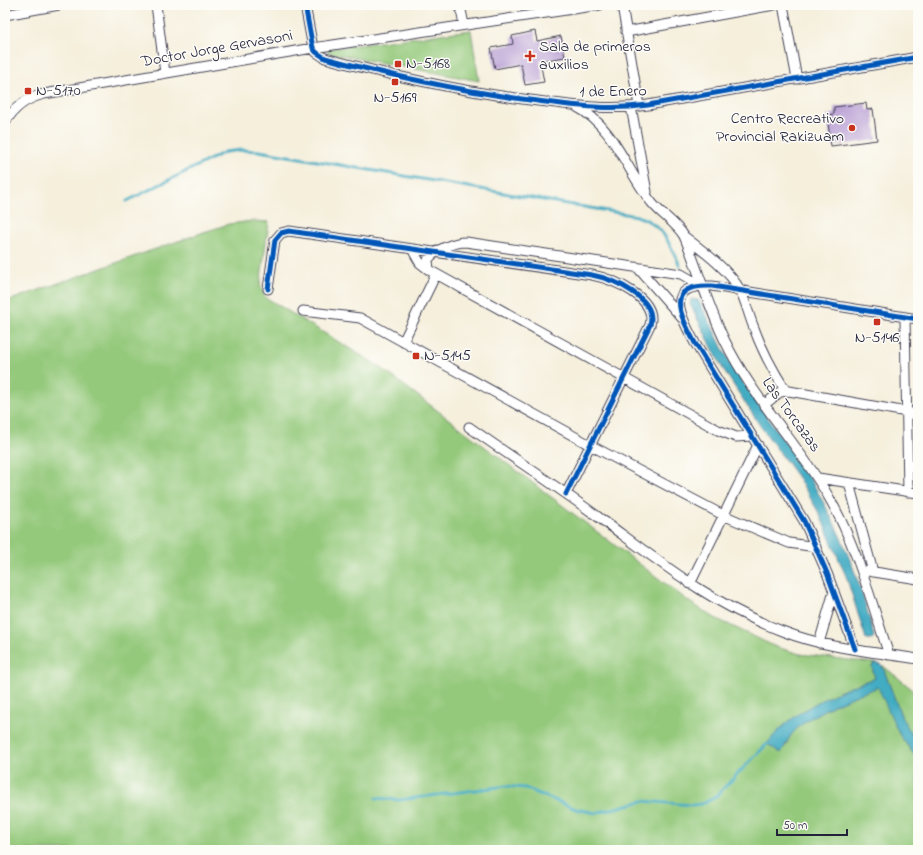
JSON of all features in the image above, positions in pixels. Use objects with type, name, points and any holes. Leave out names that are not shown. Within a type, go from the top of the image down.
[{"type":"street","points":[[5,15],[59,5]]},
{"type":"street","points":[[156,5],[165,73]]},
{"type":"street","points":[[305,5],[313,48]]},
{"type":"street","points":[[460,5],[464,25]]},
{"type":"street","name":"Doctor Jorge Gervasoni","points":[[8,109],[44,94],[313,48],[600,5]]},
{"type":"street","name":"Las Torcazas","points":[[622,5],[643,177],[651,202]]},
{"type":"street","points":[[626,32],[774,5]]},
{"type":"street","points":[[783,5],[797,79]]},
{"type":"street","name":"1 de Enero","points":[[313,48],[325,58],[457,88],[574,106],[604,108],[635,107],[918,57]]},
{"type":"street","name":"Las Torcazas","points":[[574,106],[586,112],[604,129],[651,202],[680,230],[684,236],[702,286],[725,341],[764,406],[818,478],[837,513],[860,570],[890,655]]},
{"type":"street","points":[[5,123],[8,109]]},
{"type":"street","points":[[268,289],[276,240],[278,236],[285,231],[592,275],[614,281],[634,293],[649,310],[651,320],[566,494]]},
{"type":"street","points":[[684,236],[701,249],[734,282],[740,291],[754,329],[773,372],[786,391]]},
{"type":"street","points":[[403,342],[433,272],[428,260],[436,252],[457,243],[466,242],[681,274],[702,286]]},
{"type":"street","points":[[412,249],[420,263],[433,272],[624,378],[724,433],[736,437],[752,436]]},
{"type":"street","points":[[638,268],[684,321]]},
{"type":"street","points":[[855,649],[816,546],[794,503],[695,343],[684,321],[680,307],[681,294],[691,287],[702,286],[918,319]]},
{"type":"street","points":[[303,310],[360,318],[590,445],[723,515],[789,544],[816,546]]},
{"type":"street","points":[[905,317],[908,492]]},
{"type":"street","points":[[764,406],[780,392],[786,391],[918,414]]},
{"type":"street","points":[[469,427],[566,494],[690,584],[715,600],[764,624],[819,643],[918,659]]},
{"type":"street","points":[[690,584],[758,445]]},
{"type":"street","points":[[818,478],[918,493]]},
{"type":"street","points":[[849,483],[874,572]]},
{"type":"street","points":[[860,570],[918,578]]},
{"type":"street","points":[[819,643],[834,591]]},
{"type":"green space","points":[[471,30],[479,81],[329,53],[327,49]]},
{"type":"green space","points":[[252,221],[269,222],[260,285],[265,297],[380,367],[691,603],[715,618],[776,647],[800,654],[874,663],[872,667],[875,678],[850,687],[825,699],[802,712],[781,729],[786,746],[791,735],[798,727],[808,720],[831,706],[879,686],[899,734],[918,760],[918,850],[5,850],[5,302],[204,232],[229,224]]},
{"type":"green space","points":[[882,665],[918,694],[918,745],[902,718]]},
{"type":"water","points":[[691,299],[698,300],[733,367],[800,463],[820,496],[839,534],[856,575],[869,616],[874,637],[872,639],[866,639],[846,576],[819,513],[799,479],[761,427],[723,369],[690,304]]},
{"type":"water","points":[[874,663],[882,665],[902,718],[918,745],[918,760],[899,734],[878,687],[832,706],[809,719],[792,734],[781,753],[767,744],[789,721],[816,703],[875,678],[872,667]]},
{"type":"building","points":[[535,31],[537,41],[561,36],[565,57],[540,61],[544,82],[525,85],[521,64],[495,69],[491,48],[513,44],[512,36]]},
{"type":"building","name":"Centro Recreativo Provincial Rakizuam","points":[[866,103],[867,110],[873,109],[877,140],[831,146],[827,115],[834,114],[834,107]]},
{"type":"waterway","points":[[127,201],[225,152],[242,150],[259,151],[637,216],[653,224],[659,229],[669,242],[680,266]]},
{"type":"waterway","points":[[376,798],[399,800],[506,786],[525,788],[576,809],[596,813],[643,801],[692,805],[702,804],[714,798],[767,744]]},
{"type":"cycle path","points":[[305,5],[313,48],[325,58],[452,88],[589,107],[633,107],[648,105],[918,57]]},
{"type":"cycle path","points":[[268,289],[275,240],[281,233],[289,231],[592,275],[622,285],[632,291],[641,298],[647,306],[651,315],[650,325],[566,494]]},
{"type":"cycle path","points":[[855,649],[827,573],[804,521],[695,343],[684,322],[681,312],[681,296],[687,290],[697,287],[712,286],[918,319]]},
{"type":"place","name":"Sala de primeros auxilios","points":[[530,56]]},
{"type":"place","name":"N-5168","points":[[398,64]]},
{"type":"place","name":"N-5169","points":[[395,82]]},
{"type":"place","name":"N-5170","points":[[28,91]]},
{"type":"place","name":"Centro Recreativo Provincial Rakizuam","points":[[852,128]]},
{"type":"place","name":"N-5146","points":[[877,322]]},
{"type":"place","name":"N-5145","points":[[416,356]]}]
